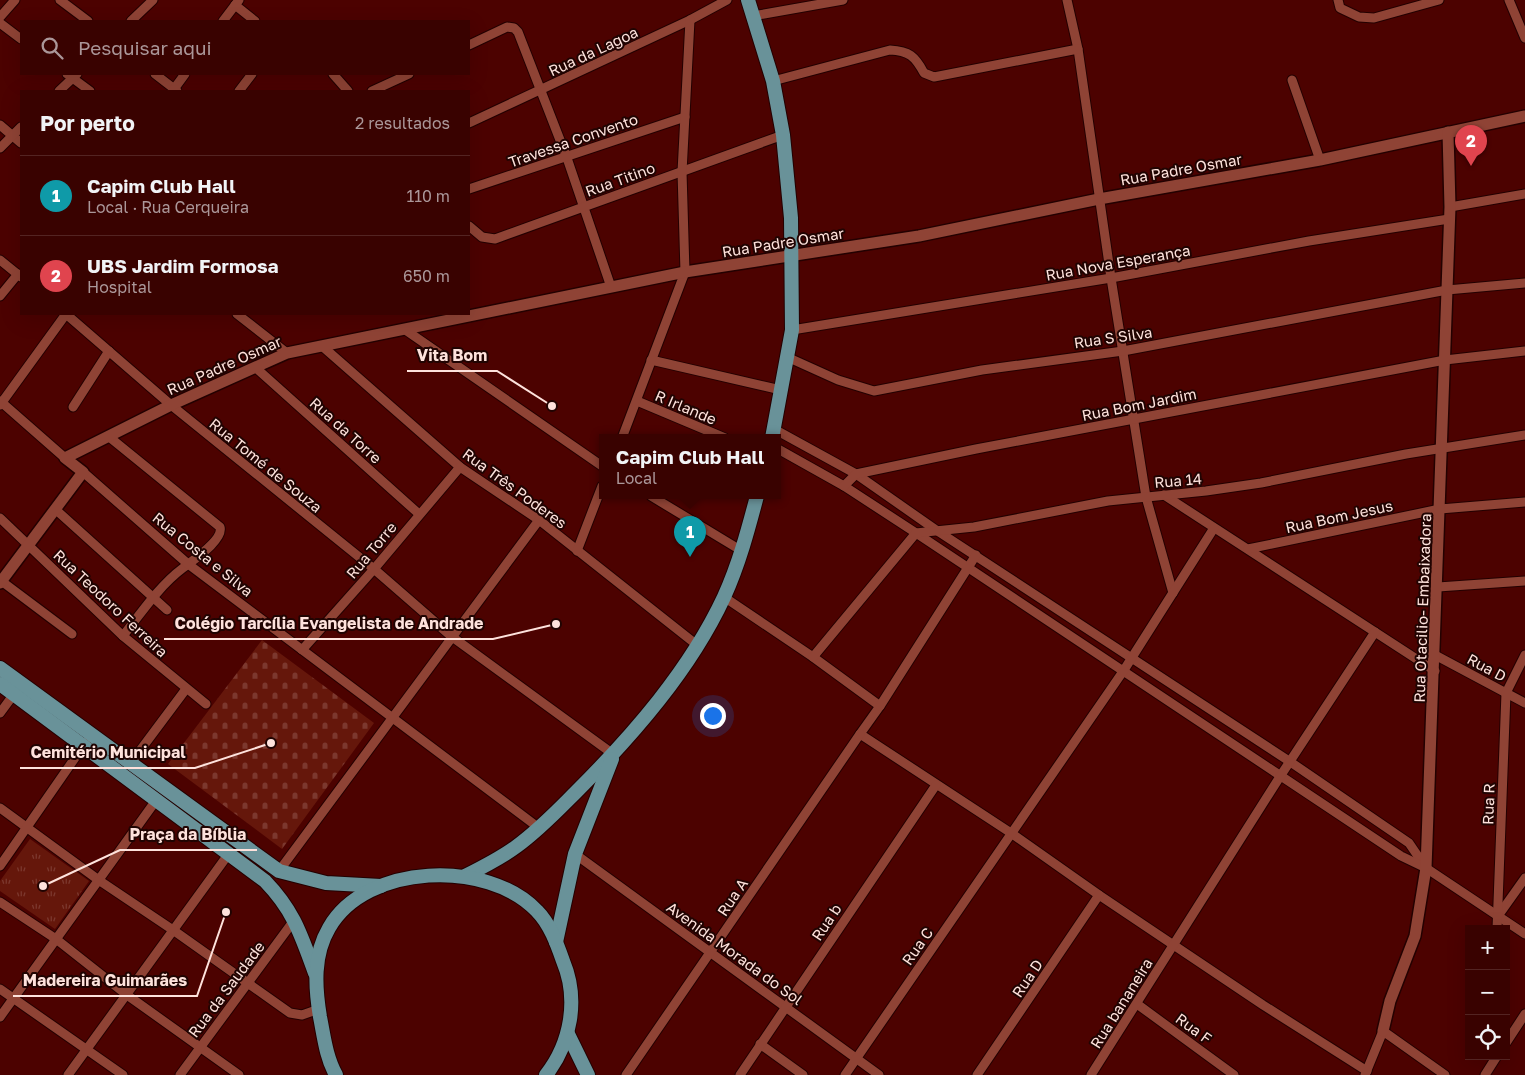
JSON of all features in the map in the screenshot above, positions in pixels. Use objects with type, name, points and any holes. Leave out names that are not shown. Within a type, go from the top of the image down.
[{"type":"main road","points":[[748,0],[773,81],[783,135],[791,218],[792,330],[773,434]]},
{"type":"main road","points":[[465,876],[517,846],[539,828],[613,754],[663,694],[697,646],[724,597],[742,550],[756,499]]},
{"type":"main road","points":[[0,668],[157,799],[266,880],[288,906],[295,919],[316,976]]},
{"type":"main road","points":[[0,684],[88,740],[130,764],[279,872],[326,883],[381,886],[427,876],[465,876],[492,882],[518,894],[538,911],[556,942],[568,971],[572,1002],[568,1034],[546,1075]]},
{"type":"main road","points":[[556,942],[575,854],[613,754]]},
{"type":"main road","points":[[327,1075],[327,1054],[319,1010],[316,976],[320,948],[329,928],[346,908],[381,886]]},
{"type":"main road","points":[[568,1034],[588,1075]]},
{"type":"main road","points":[[327,1054],[336,1075]]},
{"type":"street","points":[[0,17],[15,0]]},
{"type":"street","points":[[60,0],[87,20]]},
{"type":"street","points":[[132,20],[153,0]]},
{"type":"street","name":"Rua da Lagoa","points":[[470,123],[690,20],[727,0]]},
{"type":"street","points":[[753,16],[843,0]]},
{"type":"street","points":[[1067,0],[1078,50],[1111,278],[1146,497],[1173,594]]},
{"type":"street","points":[[1338,0],[1340,8],[1360,17],[1374,18],[1439,0]]},
{"type":"street","points":[[1509,0],[1525,38]]},
{"type":"street","points":[[224,20],[236,3],[254,20]]},
{"type":"street","points":[[624,434],[685,272],[682,172],[690,20]]},
{"type":"street","points":[[0,23],[20,38]]},
{"type":"street","points":[[470,45],[507,27],[514,28],[518,32],[566,158],[611,287]]},
{"type":"street","points":[[773,81],[890,50],[908,52],[916,57],[924,73],[934,77],[1078,50]]},
{"type":"street","points":[[60,90],[72,75],[89,90]]},
{"type":"street","points":[[156,75],[176,90],[184,75]]},
{"type":"street","points":[[240,90],[251,75]]},
{"type":"street","points":[[334,75],[347,90]]},
{"type":"street","points":[[374,90],[407,75]]},
{"type":"street","points":[[1292,80],[1320,160]]},
{"type":"street","name":"Travessa Convento","points":[[470,189],[566,158],[685,116]]},
{"type":"street","name":"Rua Padre Osmar","points":[[65,458],[171,405],[286,353],[685,272],[918,236],[1099,199],[1320,160],[1525,116]]},
{"type":"street","points":[[0,125],[20,141]]},
{"type":"street","points":[[0,148],[20,128]]},
{"type":"street","name":"Rua Otacilio- Embaixadora","points":[[1366,1073],[1383,1031],[1390,1001],[1415,936],[1426,868],[1438,587],[1450,207],[1448,132]]},
{"type":"street","name":"Rua Titino","points":[[470,227],[482,237],[494,239],[783,135]]},
{"type":"street","points":[[1450,207],[1525,194]]},
{"type":"street","name":"Rua Nova Esperança","points":[[792,330],[1111,278],[1309,241],[1449,219]]},
{"type":"street","points":[[0,260],[20,276],[0,296]]},
{"type":"street","name":"Rua S Silva","points":[[787,356],[838,380],[874,391],[982,370],[1124,351],[1447,290],[1525,283]]},
{"type":"street","points":[[0,403],[65,315]]},
{"type":"street","name":"Rua Tomé de Souza","points":[[67,315],[171,405],[374,569],[451,636],[613,754]]},
{"type":"street","points":[[238,315],[286,353]]},
{"type":"street","points":[[404,329],[599,464]]},
{"type":"street","name":"Rua Três Poderes","points":[[322,346],[460,467],[539,520],[697,646]]},
{"type":"street","points":[[1445,360],[1525,351]]},
{"type":"street","points":[[73,407],[109,352]]},
{"type":"street","points":[[652,360],[781,390]]},
{"type":"street","name":"Rua Bom Jardim","points":[[856,474],[976,448],[1445,360]]},
{"type":"street","name":"Rua da Torre","points":[[255,367],[419,514]]},
{"type":"street","name":"R Irlande","points":[[637,401],[715,434]]},
{"type":"street","name":"Rua Costa e Silva","points":[[0,403],[83,472],[188,564],[539,828]]},
{"type":"street","name":"Rua 14","points":[[916,533],[974,527],[1108,501],[1261,483],[1442,448],[1525,435]]},
{"type":"street","points":[[108,436],[220,527],[220,536],[188,564],[154,598],[123,636]]},
{"type":"street","points":[[781,438],[856,474],[936,530],[1289,761],[1409,843],[1426,868]]},
{"type":"street","points":[[781,451],[844,486],[1281,774],[1401,856],[1426,868],[1525,934]]},
{"type":"street","name":"Rua Torre","points":[[302,650],[374,569],[460,467]]},
{"type":"street","points":[[72,634],[1,581],[83,472]]},
{"type":"street","points":[[844,486],[856,474]]},
{"type":"street","points":[[577,551],[599,494]]},
{"type":"street","points":[[1164,495],[1434,671]]},
{"type":"street","points":[[656,499],[742,550]]},
{"type":"street","name":"Rua Bom Jesus","points":[[1248,550],[1440,509],[1525,502]]},
{"type":"street","points":[[55,510],[167,610]]},
{"type":"street","name":"Rua Teodoro Ferreira","points":[[0,518],[123,636],[206,704]]},
{"type":"street","points":[[279,872],[451,636],[539,520]]},
{"type":"street","name":"Rua C","points":[[845,1075],[1124,670],[1214,528]]},
{"type":"street","points":[[813,657],[916,533]]},
{"type":"street","name":"Rua A","points":[[626,1075],[880,706],[976,556]]},
{"type":"street","points":[[1438,587],[1525,581]]},
{"type":"street","points":[[724,597],[813,657],[880,706]]},
{"type":"street","name":"Rua bananeira","points":[[1096,1073],[1289,761],[1375,632]]},
{"type":"street","name":"Rua D","points":[[1435,655],[1525,703]]},
{"type":"street","points":[[1506,693],[1525,655]]},
{"type":"street","points":[[130,764],[186,688]]},
{"type":"street","name":"Rua R","points":[[1498,925],[1506,693]]},
{"type":"street","points":[[0,714],[14,694]]},
{"type":"street","points":[[860,734],[1011,833],[1099,896],[1366,1073]]},
{"type":"street","points":[[0,866],[88,740]]},
{"type":"street","name":"Rua b","points":[[740,1075],[936,785]]},
{"type":"street","points":[[0,1017],[100,881],[157,799]]},
{"type":"street","points":[[0,808],[100,881],[294,1014],[302,1015],[319,1010]]},
{"type":"street","points":[[68,1075],[230,852]]},
{"type":"street","name":"Avenida Morada do Sol","points":[[575,854],[879,1075]]},
{"type":"street","points":[[1498,916],[1525,878]]},
{"type":"street","name":"Rua D","points":[[977,1075],[1099,896]]},
{"type":"street","points":[[0,902],[56,939],[127,995],[201,1046],[239,1075]]},
{"type":"street","name":"Rua da Saudade","points":[[180,1075],[295,919]]},
{"type":"street","points":[[0,989],[123,1075]]},
{"type":"street","name":"Rua F","points":[[1137,1004],[1234,1075]]},
{"type":"street","points":[[1510,1037],[1525,1014]]},
{"type":"street","points":[[1383,1031],[1431,1072],[1445,1075]]},
{"type":"street","points":[[760,1044],[803,1075]]},
{"type":"street","points":[[1485,1075],[1494,1060]]},
{"type":"green space","points":[[262,640],[374,723],[282,849],[168,764]]},
{"type":"green space","points":[[30,839],[89,881],[55,929],[0,891],[0,881]]},
{"type":"place","name":"UBS Jardim Formosa","points":[[1471,166]]},
{"type":"place","name":"Vita Bom","points":[[552,406]]},
{"type":"place","name":"Capim Club Hall","points":[[690,557]]},
{"type":"place","name":"Colégio Tarcília Evangelista de Andrade","points":[[556,624]]},
{"type":"place","name":"Cemitério Municipal","points":[[271,743]]},
{"type":"place","name":"Praça da Bíblia","points":[[43,886]]},
{"type":"place","name":"Madereira Guimarães","points":[[226,912]]}]
